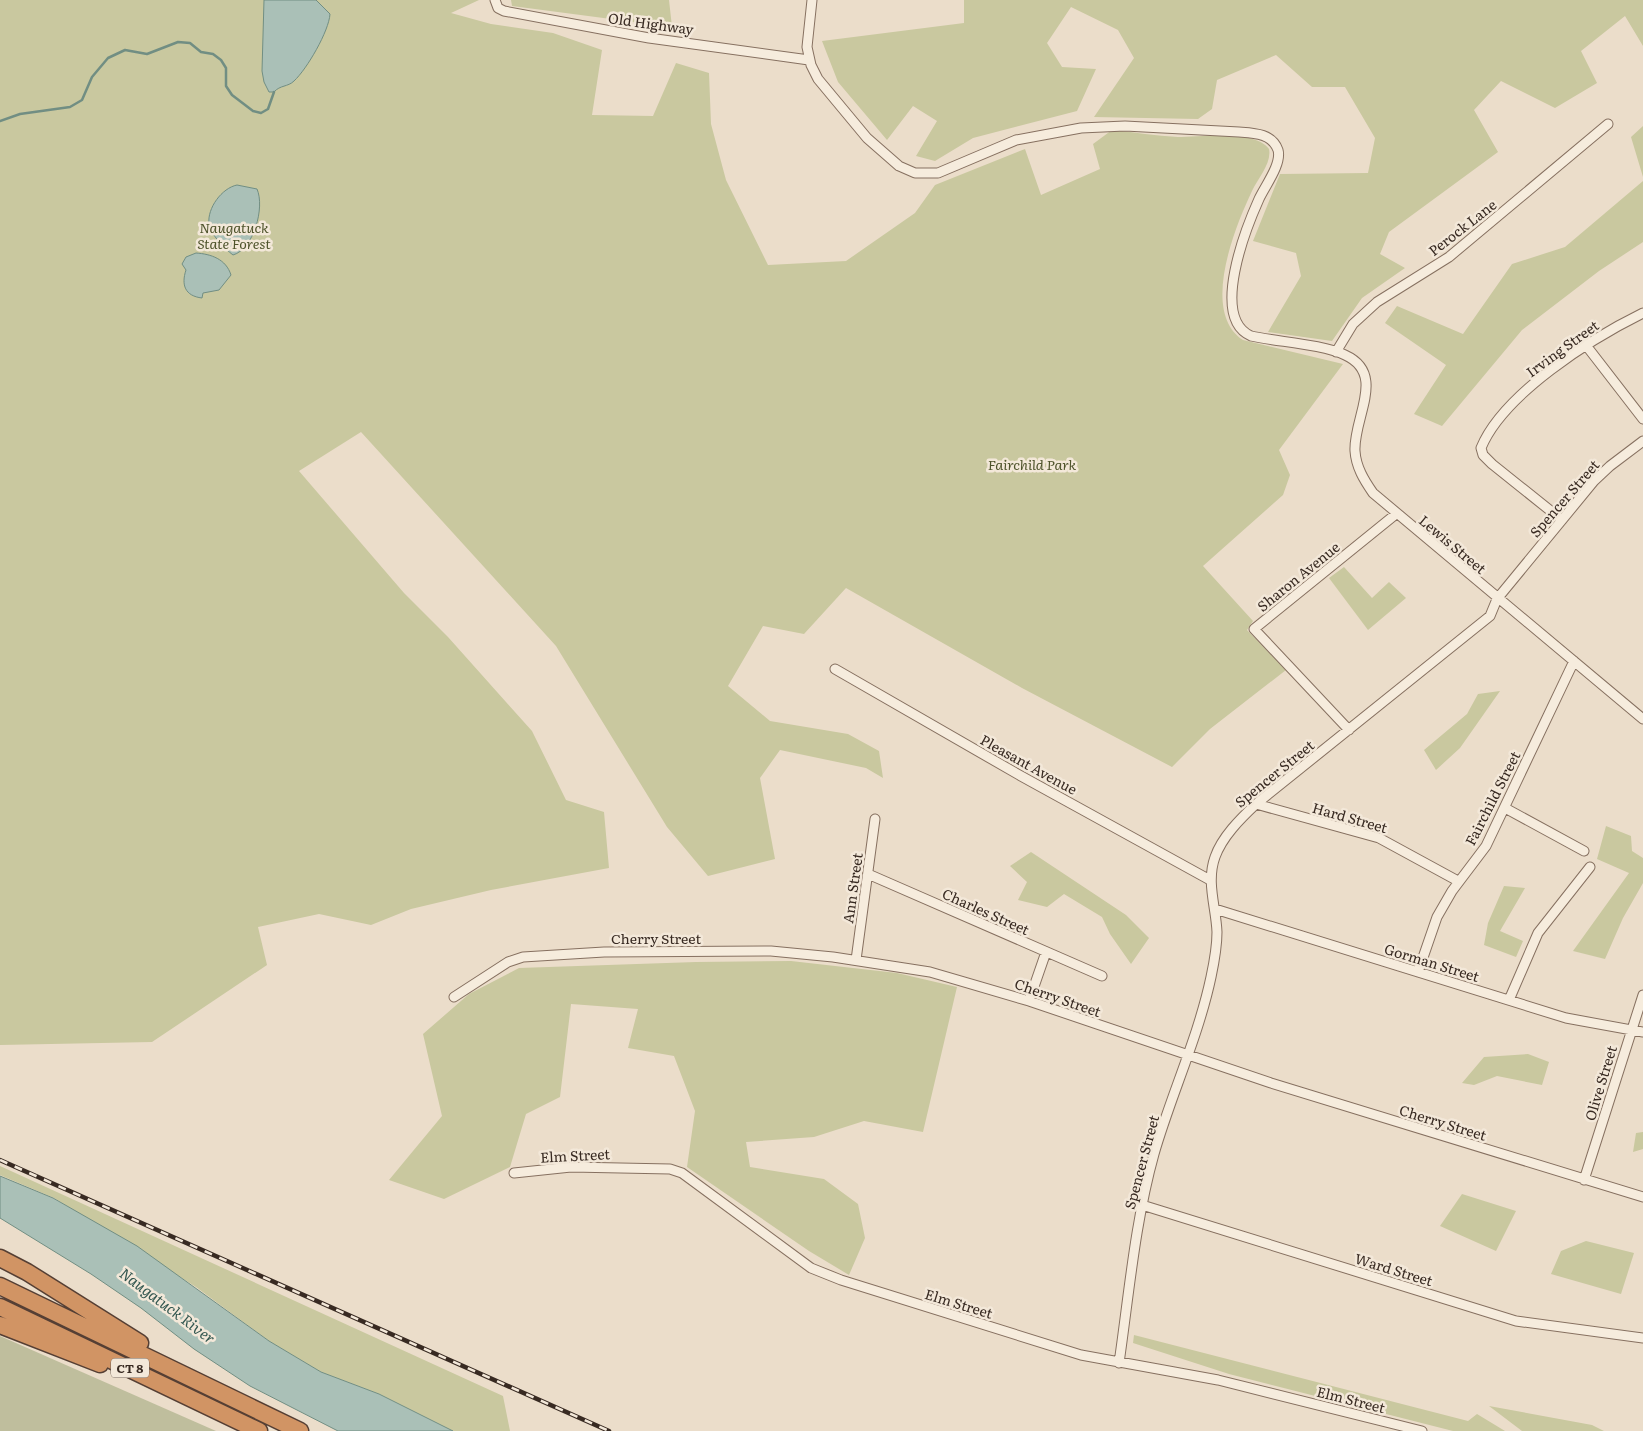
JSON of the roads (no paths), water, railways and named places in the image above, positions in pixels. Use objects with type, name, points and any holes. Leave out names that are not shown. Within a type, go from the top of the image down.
[{"type":"highway","points":[[0,1258],[27,1272],[214,1389]]},
{"type":"highway","name":"CT 8","points":[[0,1286],[300,1431]]},
{"type":"highway","name":"CT 8","points":[[0,1307],[259,1431]]},
{"type":"highway","points":[[0,1325],[215,1409]]},
{"type":"street","name":"Old Highway","points":[[495,0],[498,8],[504,11],[671,42],[809,60]]},
{"type":"street","points":[[809,60],[806,42],[812,0]]},
{"type":"street","name":"Lewis Street","points":[[809,60],[829,94],[867,138],[899,166],[915,173],[938,173],[1016,140],[1081,128],[1125,126],[1239,132],[1256,133],[1270,139],[1277,148],[1278,160],[1258,200],[1243,239],[1233,284],[1233,316],[1238,326],[1251,336],[1336,352],[1360,364],[1366,375],[1366,391],[1356,441],[1358,464],[1370,488],[1396,514],[1643,719]]},
{"type":"street","name":"Perock Lane","points":[[1336,352],[1353,324],[1377,302],[1449,257],[1608,124]]},
{"type":"street","name":"Irving Street","points":[[1562,520],[1492,464],[1483,455],[1481,448],[1492,428],[1515,402],[1543,376],[1585,344],[1643,313]]},
{"type":"street","points":[[1585,344],[1643,418]]},
{"type":"street","name":"Spencer Street","points":[[1118,1363],[1142,1205],[1154,1154],[1188,1056],[1211,978],[1217,934],[1210,880],[1220,846],[1240,818],[1256,804],[1490,616],[1498,599],[1594,481],[1642,444]]},
{"type":"street","name":"Sharon Avenue","points":[[1349,730],[1254,629],[1396,514]]},
{"type":"street","name":"Fairchild Street","points":[[1418,972],[1437,917],[1458,881],[1486,846],[1574,661]]},
{"type":"street","name":"Pleasant Avenue","points":[[836,669],[1021,776],[1210,880]]},
{"type":"street","name":"Hard Street","points":[[1256,804],[1379,838],[1458,881]]},
{"type":"street","points":[[1505,808],[1584,851]]},
{"type":"street","name":"Ann Street","points":[[856,960],[875,819]]},
{"type":"street","points":[[1509,1000],[1538,934],[1590,868]]},
{"type":"street","name":"Charles Street","points":[[868,874],[1102,976]]},
{"type":"street","name":"Gorman Street","points":[[1215,909],[1566,1018],[1643,1032]]},
{"type":"street","name":"Cherry Street","points":[[454,997],[497,967],[523,957],[604,952],[771,950],[856,960],[930,972],[1029,1001],[1188,1056],[1643,1197]]},
{"type":"street","points":[[1029,1001],[1046,952]]},
{"type":"street","name":"Olive Street","points":[[1584,1180],[1643,995]]},
{"type":"street","name":"Elm Street","points":[[514,1173],[571,1167],[670,1169],[682,1173],[811,1268],[841,1280],[1080,1355],[1218,1380],[1422,1431]]},
{"type":"street","name":"Ward Street","points":[[1142,1205],[1516,1321],[1643,1338]]},
{"type":"water","points":[[264,0],[316,0],[330,14],[322,40],[305,68],[292,83],[274,92],[269,92],[264,82],[262,71]]},
{"type":"water","points":[[237,185],[257,189],[260,206],[252,236],[247,245],[233,255],[215,237],[210,228],[209,218],[213,205],[221,194]]},
{"type":"water","points":[[196,253],[222,261],[231,275],[219,290],[203,293],[202,298],[192,295],[184,285],[186,270],[182,264],[186,257]]},
{"type":"water","name":"Naugatuck River","points":[[0,1176],[53,1198],[137,1246],[269,1341],[321,1372],[379,1394],[453,1431],[338,1431],[250,1386],[194,1349],[141,1308],[91,1274],[0,1218]]},
{"type":"waterway","points":[[0,121],[20,114],[70,107],[82,100],[92,77],[108,58],[125,50],[147,54],[178,42],[190,43],[201,52],[213,54],[221,60],[226,68],[226,86],[232,95],[253,111],[261,113],[268,109],[274,92]]},
{"type":"railway","points":[[0,1160],[609,1431]]},
{"type":"park label","name":"Naugatuck State Forest","points":[[234,236]]},
{"type":"park label","name":"Fairchild Park","points":[[1032,464]]}]
